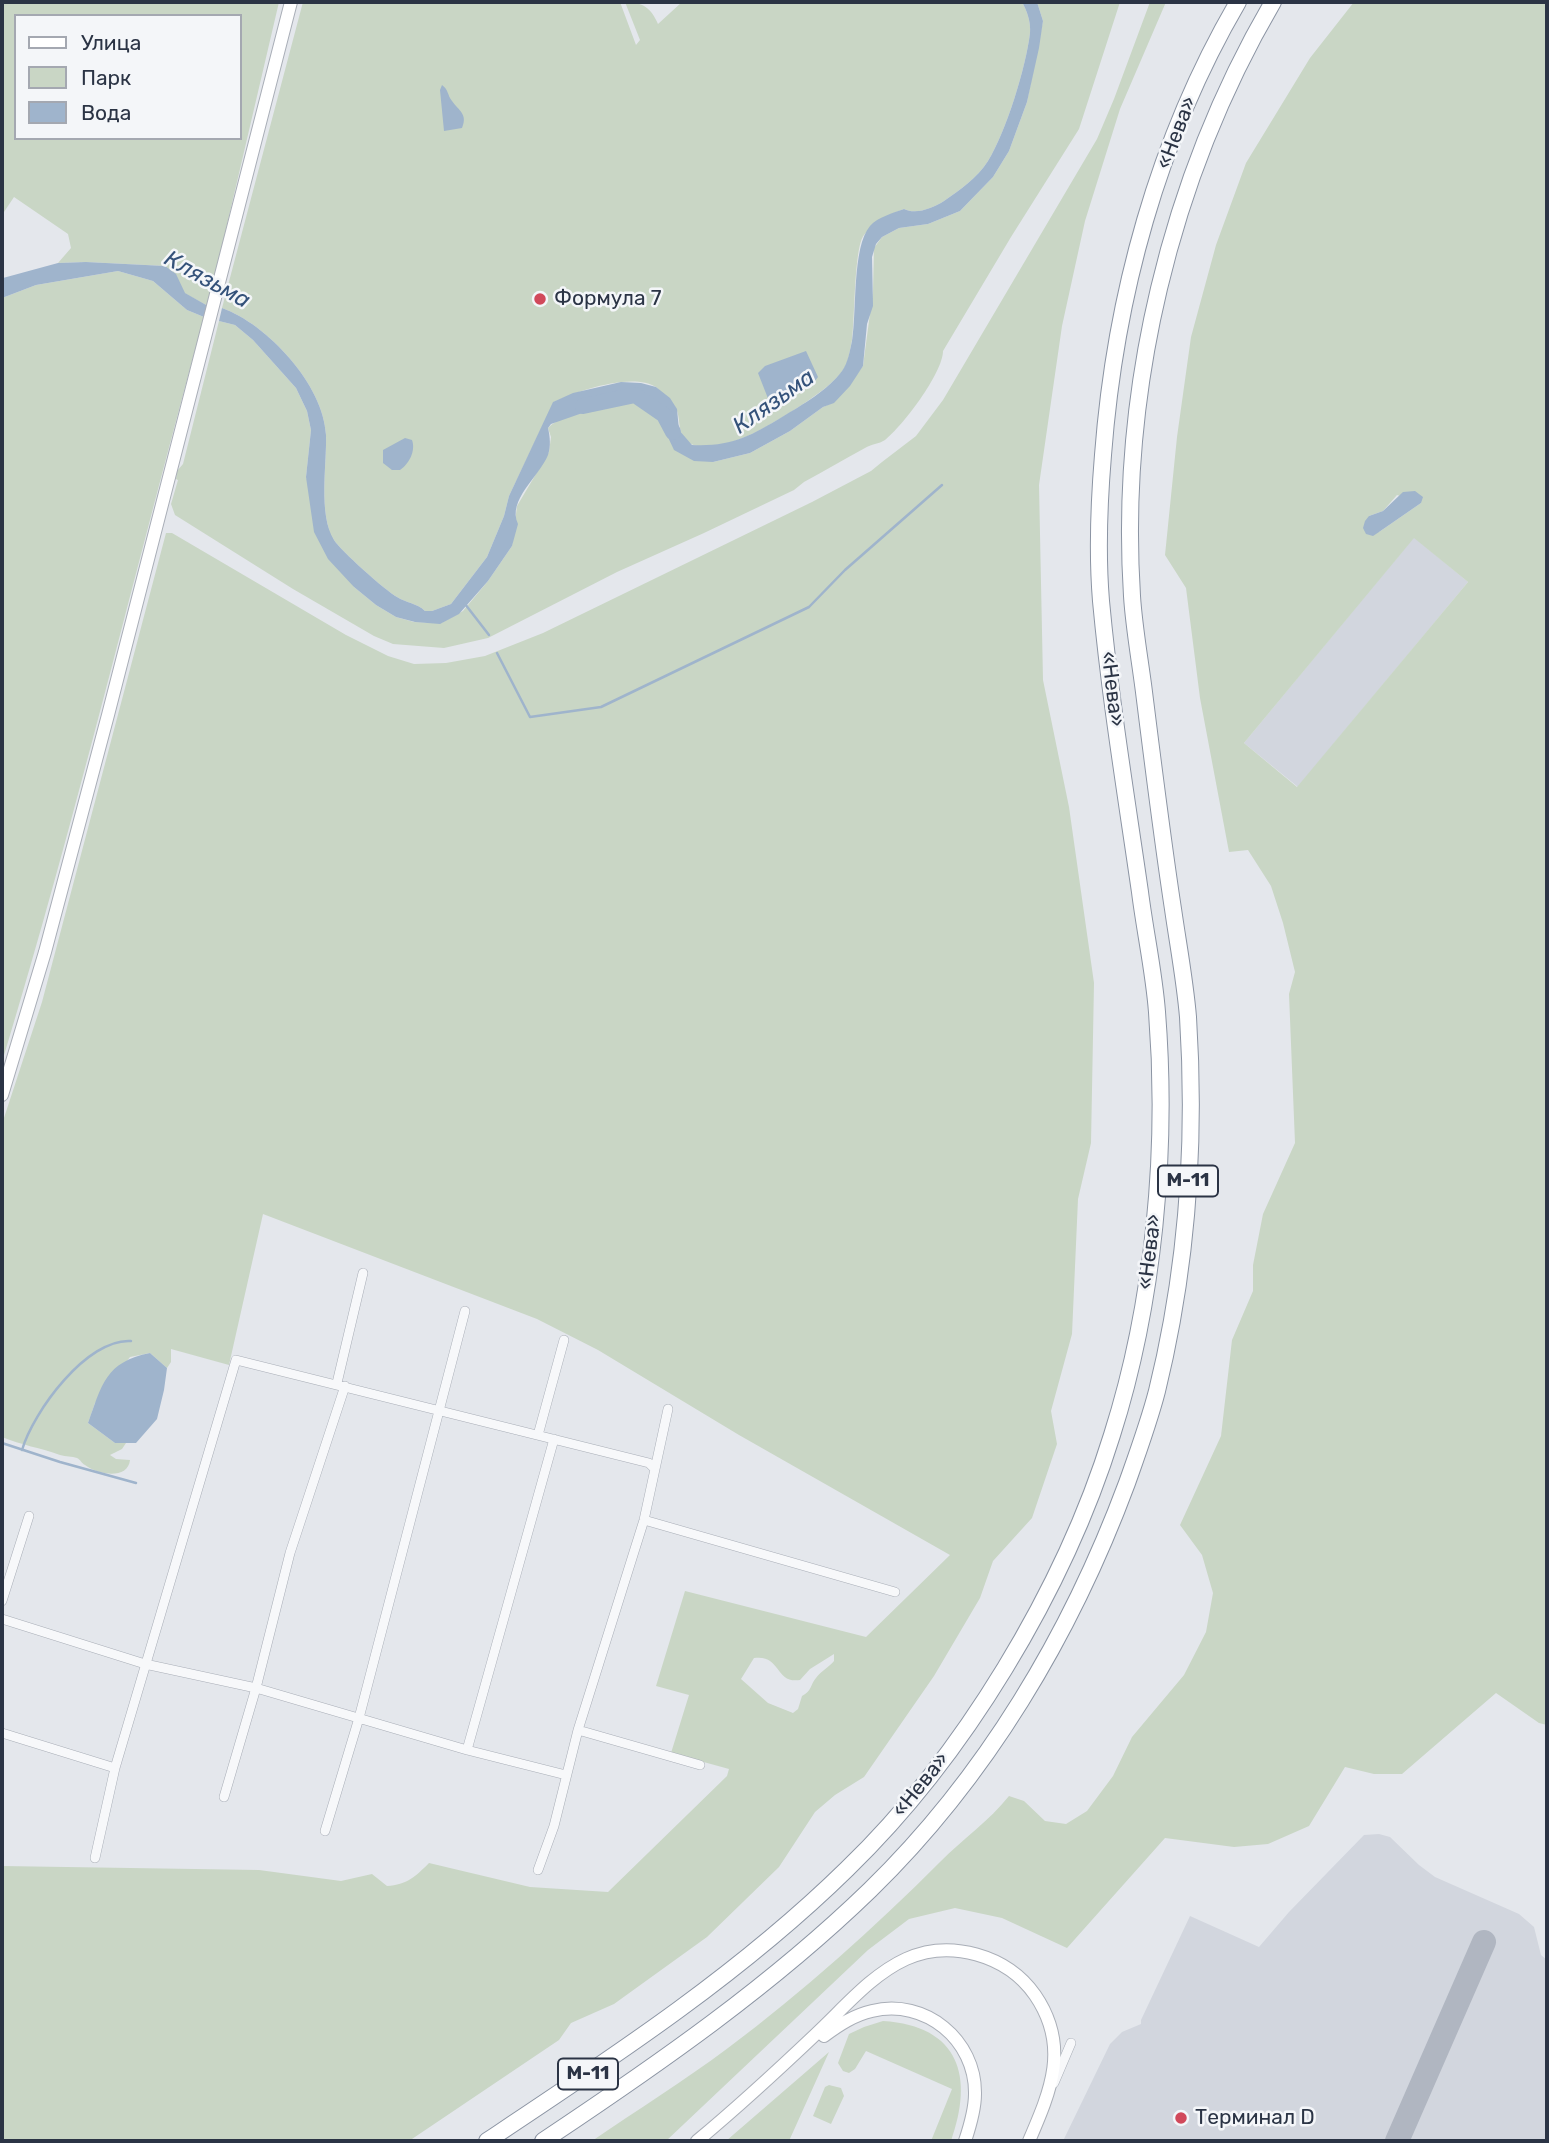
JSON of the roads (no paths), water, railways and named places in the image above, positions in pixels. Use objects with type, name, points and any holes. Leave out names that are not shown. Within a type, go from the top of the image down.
[{"type":"highway","name":"«Нева»","points":[[487,2141],[589,2073],[769,1940],[850,1867],[915,1795],[962,1734],[1012,1657],[1069,1545],[1111,1439],[1128,1379],[1144,1299],[1157,1195],[1160,1104],[1157,1010],[1101,596],[1100,500],[1108,397],[1125,296],[1149,207],[1185,108],[1238,2]]},
{"type":"highway","name":"«Нева»","points":[[543,2141],[706,2028],[789,1964],[873,1887],[938,1816],[989,1751],[1044,1664],[1108,1535],[1142,1441],[1157,1391],[1174,1309],[1188,1200],[1191,1106],[1188,1012],[1160,824],[1132,597],[1131,502],[1138,407],[1156,302],[1179,215],[1214,120],[1254,34],[1273,2]]},
{"type":"street","points":[[2,1095],[48,939],[207,335],[291,2]]},
{"type":"street","points":[[225,1797],[290,1553],[341,1384],[363,1273]]},
{"type":"street","points":[[325,1831],[359,1718],[465,1311]]},
{"type":"street","points":[[538,1435],[564,1340]]},
{"type":"street","points":[[95,1858],[115,1768],[236,1360],[341,1384],[649,1463],[654,1468]]},
{"type":"street","points":[[538,1870],[554,1826],[578,1730],[643,1520],[668,1409]]},
{"type":"street","points":[[467,1750],[554,1439]]},
{"type":"street","points":[[2,1601],[29,1516]]},
{"type":"street","points":[[643,1520],[895,1592]]},
{"type":"street","points":[[2,1619],[145,1664],[256,1688],[467,1750],[566,1775]]},
{"type":"street","points":[[578,1730],[700,1765]]},
{"type":"street","points":[[2,1733],[115,1768]]},
{"type":"street","points":[[697,2141],[730,2114],[869,1985],[904,1960],[928,1952],[959,1951],[988,1958],[1011,1971],[1032,1991],[1051,2028],[1055,2056],[1052,2085],[1047,2101]]},
{"type":"street","points":[[779,2069],[835,2028],[860,2014],[873,2010],[898,2009],[924,2014],[954,2037],[963,2048],[972,2070],[975,2094],[965,2141]]},
{"type":"street","points":[[1029,2141],[1071,2043]]},
{"type":"street","points":[[704,2141],[730,2114]]},
{"type":"water","points":[[1022,2],[1037,2],[1043,21],[1027,102],[1009,151],[993,177],[960,211],[928,224],[899,228],[882,237],[876,244],[872,257],[873,306],[867,324],[863,366],[850,386],[834,403],[823,407],[790,431],[750,453],[713,462],[694,461],[674,450],[666,433],[665,417],[659,408],[638,399],[610,399],[591,410],[551,424],[548,428],[548,455],[520,497],[517,506],[518,524],[512,546],[488,581],[459,614],[440,624],[396,617],[354,587],[328,559],[314,532],[306,477],[311,430],[307,411],[296,388],[253,340],[235,325],[219,321],[222,308],[239,316],[274,342],[304,377],[315,396],[323,416],[326,435],[326,517],[334,540],[383,587],[400,599],[425,611],[451,604],[487,557],[509,496],[553,402],[573,393],[621,382],[656,387],[670,398],[677,409],[679,430],[692,445],[706,445],[740,439],[760,430],[830,385],[846,364],[853,328],[860,249],[870,226],[881,218],[904,209],[919,211],[944,201],[979,173],[995,149],[1014,99],[1028,47],[1030,25]]},
{"type":"water","points":[[442,85],[463,116],[462,128],[444,131],[440,90]]},
{"type":"water","points":[[58,263],[165,266],[176,274],[185,293],[208,306],[204,317],[187,310],[153,281],[118,271],[36,285],[2,298],[3,278]]},
{"type":"water","points":[[806,351],[818,377],[777,403],[769,401],[758,373],[765,366]]},
{"type":"water","points":[[405,438],[412,440],[411,457],[400,470],[392,470],[383,463],[383,450]]},
{"type":"water","points":[[1415,491],[1423,497],[1421,503],[1373,536],[1366,534],[1363,528],[1369,516],[1383,511],[1403,492]]},
{"type":"water","points":[[150,1353],[167,1368],[157,1419],[136,1443],[115,1443],[88,1423],[97,1397],[114,1369],[123,1362]]},
{"type":"waterway","name":"Клязьма","points":[[583,406],[635,395],[664,415],[673,432]]},
{"type":"waterway","points":[[497,653],[530,717],[601,707],[809,607],[845,570],[942,485]]},
{"type":"waterway","points":[[465,604],[489,635]]},
{"type":"waterway","points":[[22,1450],[37,1417],[64,1380],[97,1351],[114,1343],[131,1341]]},
{"type":"waterway","points":[[2,1443],[136,1483]]},
{"type":"place","name":"Формула 7","points":[[540,299]]},
{"type":"place","name":"Терминал D","points":[[1181,2118]]}]
